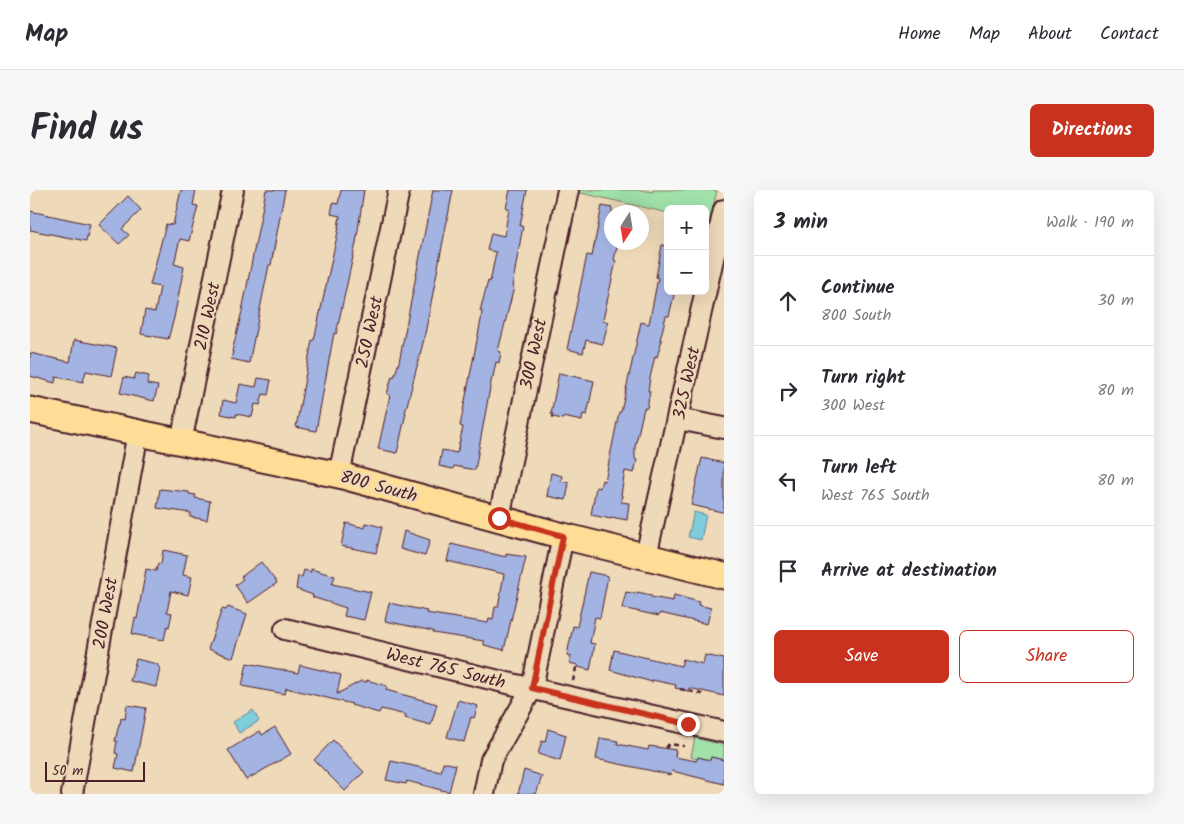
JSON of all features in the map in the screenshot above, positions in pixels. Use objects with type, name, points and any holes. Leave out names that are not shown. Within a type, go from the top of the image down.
[{"type":"main road","name":"800 South","points":[[30,410],[340,475],[563,536],[724,576]]},
{"type":"street","name":"210 West","points":[[181,442],[233,190]]},
{"type":"street","name":"250 West","points":[[340,475],[399,190]]},
{"type":"street","name":"300 West","points":[[499,518],[568,190]]},
{"type":"street","name":"325 West","points":[[646,556],[724,210]]},
{"type":"street","points":[[678,419],[724,428]]},
{"type":"street","name":"200 West","points":[[72,794],[138,432]]},
{"type":"street","points":[[484,794],[491,760],[532,688],[563,536]]},
{"type":"street","name":"West 765 South","points":[[285,629],[724,732]]},
{"type":"path","points":[[572,685],[576,664]]},
{"type":"path","points":[[680,689],[706,695]]},
{"type":"path","points":[[666,748],[669,744],[684,746]]},
{"type":"green space","points":[[577,190],[642,190],[653,192],[653,190],[717,190],[710,222],[709,205],[664,205],[664,212],[649,209],[649,205],[633,205],[577,192]]},
{"type":"green space","points":[[695,738],[724,745],[724,760],[711,757],[710,760],[691,757]]},
{"type":"water","points":[[694,512],[706,515],[701,540],[688,537]]},
{"type":"water","points":[[253,710],[259,721],[239,733],[233,722]]},
{"type":"building","points":[[181,190],[196,190],[193,205],[198,206],[189,241],[180,239],[174,264],[184,267],[168,339],[141,334],[145,310],[155,312],[160,287],[150,285],[166,224],[173,225]]},
{"type":"building","points":[[266,190],[285,190],[271,265],[269,265],[249,363],[231,359]]},
{"type":"building","points":[[341,190],[364,190],[356,243],[336,334],[334,333],[316,431],[296,427],[312,340],[314,340],[339,227],[340,216],[331,214],[333,203],[338,204]]},
{"type":"building","points":[[433,190],[453,190],[424,339],[397,453],[378,449],[390,395],[387,394],[392,376],[394,377],[399,362]]},
{"type":"building","points":[[510,190],[527,190],[520,226],[523,226],[512,287],[514,287],[498,351],[501,352],[499,363],[496,362],[492,377],[475,470],[454,466],[453,469],[439,466],[442,450],[457,453],[463,427],[460,426],[481,320],[482,311],[480,311],[488,281],[490,282],[496,252],[487,250],[491,233],[504,236],[509,209],[506,208]]},
{"type":"building","points":[[128,196],[141,210],[122,229],[129,235],[119,244],[99,225]]},
{"type":"building","points":[[602,206],[604,206],[604,250],[616,250],[614,260],[616,261],[603,320],[608,322],[603,344],[586,340],[583,353],[567,349],[587,255],[592,256]]},
{"type":"building","points":[[30,211],[90,224],[86,241],[30,230]]},
{"type":"building","points":[[662,245],[664,245],[664,295],[674,295],[669,316],[666,316],[660,340],[662,340],[657,357],[655,356],[650,378],[647,408],[644,408],[635,447],[635,459],[637,460],[634,473],[625,471],[621,502],[629,503],[627,520],[591,515],[596,487],[600,488],[602,480],[605,481],[619,412],[621,412],[641,322],[649,324],[658,278],[656,277]]},
{"type":"building","points":[[74,340],[117,348],[111,376],[86,371],[83,382],[56,377],[55,383],[30,376],[30,353],[70,362]]},
{"type":"building","points":[[136,373],[149,376],[147,384],[158,386],[154,401],[120,393],[124,377],[134,379]]},
{"type":"building","points":[[559,373],[594,381],[587,415],[583,414],[582,421],[552,417]]},
{"type":"building","points":[[258,378],[271,380],[268,395],[263,394],[260,405],[255,404],[252,417],[236,414],[236,417],[221,414],[223,400],[236,403],[240,384],[256,387]]},
{"type":"building","points":[[702,458],[724,463],[724,511],[722,512],[691,505]]},
{"type":"building","points":[[551,473],[562,476],[561,481],[569,483],[566,500],[547,496]]},
{"type":"building","points":[[160,489],[189,492],[189,494],[196,495],[195,498],[210,501],[207,520],[190,517],[191,513],[157,508]]},
{"type":"building","points":[[346,523],[365,528],[366,523],[382,527],[376,553],[341,546]]},
{"type":"building","points":[[404,531],[430,540],[425,556],[400,549]]},
{"type":"building","points":[[451,544],[506,557],[506,554],[526,557],[504,650],[484,645],[484,641],[433,633],[433,631],[385,621],[389,603],[427,611],[426,613],[488,623],[489,618],[493,619],[495,607],[498,607],[504,574],[447,561]]},
{"type":"building","points":[[163,550],[187,555],[183,575],[192,577],[188,595],[171,591],[167,612],[172,613],[164,640],[132,634],[135,618],[137,619],[146,569],[156,571],[158,563],[161,564]]},
{"type":"building","points":[[261,562],[277,583],[248,603],[235,585],[243,579],[241,577]]},
{"type":"building","points":[[311,569],[335,576],[332,584],[371,592],[364,620],[344,616],[346,608],[312,597],[313,595],[296,589],[298,576],[302,577],[304,570],[311,572]]},
{"type":"building","points":[[589,572],[608,576],[600,618],[595,617],[590,643],[595,644],[590,670],[569,663],[571,656],[567,655],[573,626],[577,627]]},
{"type":"building","points":[[626,592],[637,594],[637,592],[673,601],[674,595],[699,602],[698,605],[711,608],[707,624],[660,613],[659,616],[622,608]]},
{"type":"building","points":[[228,607],[247,614],[233,658],[208,649],[222,609],[226,610]]},
{"type":"building","points":[[614,650],[681,666],[683,659],[703,664],[705,655],[724,659],[724,696],[689,688],[688,691],[675,688],[676,685],[652,680],[652,682],[610,670]]},
{"type":"building","points":[[136,659],[157,664],[160,669],[156,687],[130,681]]},
{"type":"building","points":[[247,663],[298,673],[300,665],[341,675],[337,694],[361,681],[367,682],[367,680],[387,686],[386,690],[437,704],[431,725],[405,718],[406,715],[381,709],[379,713],[352,704],[286,688],[285,694],[242,686]]},
{"type":"building","points":[[458,700],[478,706],[474,718],[471,717],[464,742],[447,737]]},
{"type":"building","points":[[127,705],[146,708],[134,772],[115,768],[118,754],[115,753],[117,741],[115,741],[121,718],[125,719]]},
{"type":"building","points":[[275,727],[291,754],[246,780],[228,750],[260,731],[262,735]]},
{"type":"building","points":[[548,729],[566,735],[560,761],[538,754],[542,741],[545,742]]},
{"type":"building","points":[[600,738],[618,741],[617,744],[648,750],[649,746],[676,750],[675,757],[696,761],[698,757],[710,760],[711,757],[724,760],[724,784],[672,771],[671,775],[596,759]]},
{"type":"building","points":[[333,740],[364,772],[345,791],[314,760]]},
{"type":"building","points":[[391,761],[441,772],[443,762],[456,765],[449,792],[407,781],[406,784],[386,780]]},
{"type":"building","points":[[524,770],[542,776],[536,794],[518,794]]},
{"type":"route","points":[[499,518],[563,536],[532,688],[688,724]]}]
